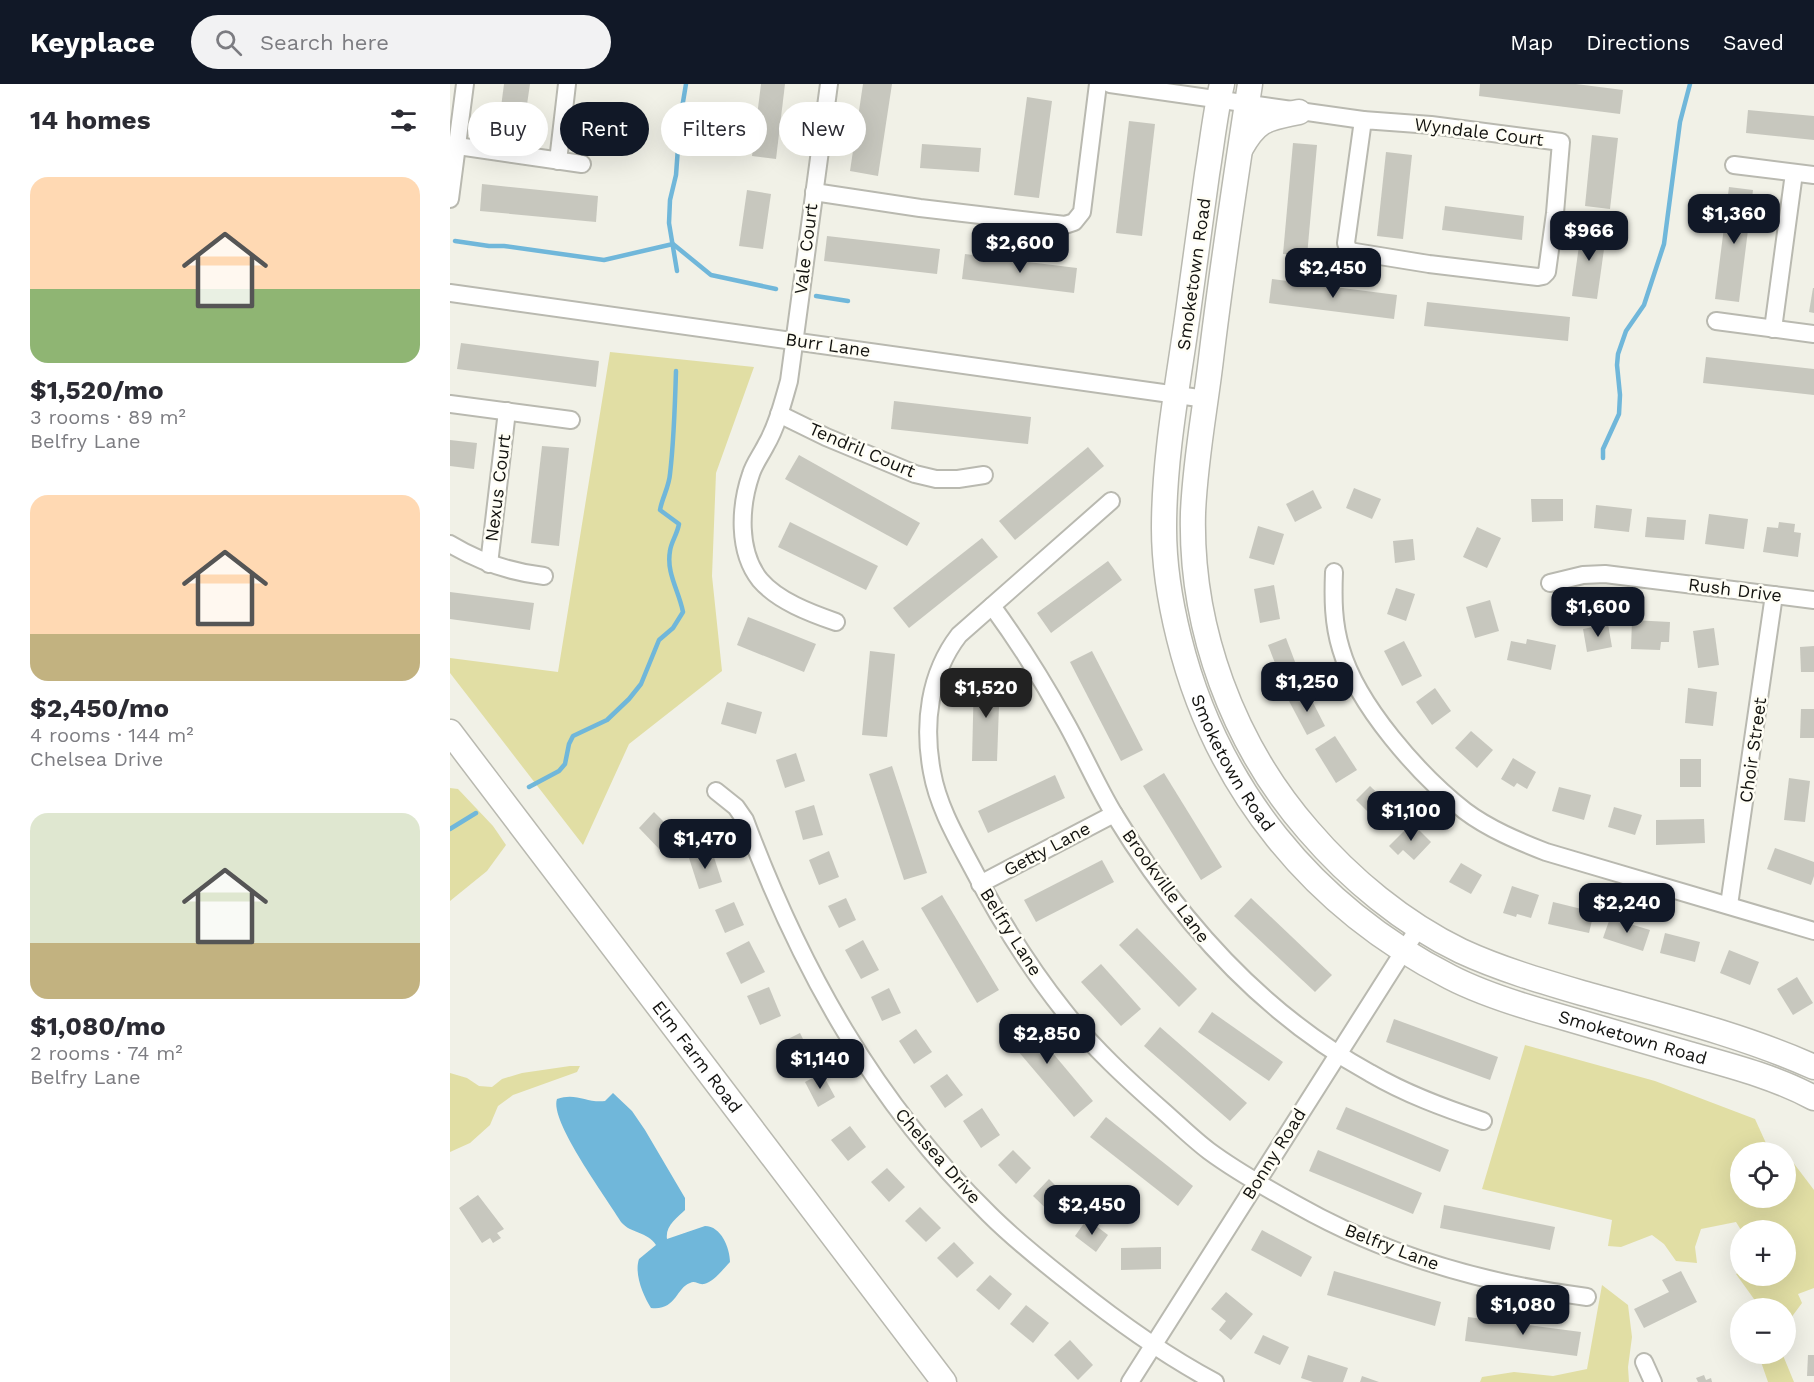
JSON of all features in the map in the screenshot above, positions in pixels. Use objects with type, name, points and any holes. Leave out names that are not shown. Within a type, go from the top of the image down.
[{"type":"main road","name":"Smoketown Road","points":[[1220,92],[1165,489],[1164,531],[1173,615],[1184,659],[1212,735],[1228,767],[1254,808],[1307,873],[1356,917],[1404,951],[1450,978],[1488,994],[1757,1074],[1814,1098]]},
{"type":"main road","name":"Smoketown Road","points":[[1248,94],[1195,485],[1194,549],[1200,597],[1219,678],[1232,711],[1271,782],[1300,821],[1354,877],[1419,927],[1457,949],[1484,962],[1527,977],[1747,1040],[1814,1067]]},
{"type":"main road","points":[[1240,151],[1251,131],[1263,121],[1299,112]]},
{"type":"main road","name":"Elm Farm Road","points":[[450,732],[944,1382]]},
{"type":"street","points":[[450,199],[454,146],[465,84]]},
{"type":"street","points":[[558,161],[567,84]]},
{"type":"street","name":"Vale Court","points":[[829,84],[789,381],[779,414],[745,491],[742,529],[746,549],[760,579],[767,586],[796,605],[836,622]]},
{"type":"street","points":[[814,192],[1026,221],[1065,225],[1074,222],[1082,212],[1098,84]]},
{"type":"street","name":"Wyndale Court","points":[[1110,84],[1248,94],[1299,112],[1431,125],[1561,142],[1555,213],[1546,272],[1543,276],[1429,264],[1349,251],[1346,243],[1364,120]]},
{"type":"street","points":[[454,146],[582,164]]},
{"type":"street","points":[[1734,165],[1814,175]]},
{"type":"street","points":[[1773,329],[1794,173]]},
{"type":"street","name":"Burr Lane","points":[[450,293],[1206,399]]},
{"type":"street","points":[[1716,321],[1814,334]]},
{"type":"street","name":"Nexus Court","points":[[450,404],[571,420]]},
{"type":"street","name":"Nexus Court","points":[[489,564],[507,411]]},
{"type":"street","name":"Tendril Court","points":[[779,414],[826,437],[915,474],[958,479],[984,475]]},
{"type":"street","name":"Belfry Lane","points":[[1111,501],[960,635],[949,648],[939,666],[933,685],[929,712],[928,740],[932,772],[951,828],[980,884],[1049,992],[1090,1040],[1143,1094],[1210,1152],[1330,1223],[1383,1247],[1495,1281],[1587,1297]]},
{"type":"street","name":"Nexus Court","points":[[450,544],[489,564],[519,573],[544,576]]},
{"type":"street","points":[[1334,572],[1335,625],[1341,650],[1363,698],[1409,756],[1465,811],[1516,840],[1546,852],[1814,931]]},
{"type":"street","name":"Rush Drive","points":[[1550,583],[1583,574],[1605,574],[1814,600]]},
{"type":"street","name":"Choir Street","points":[[1729,905],[1774,595]]},
{"type":"street","name":"Brookville Lane","points":[[992,606],[1028,656],[1114,814],[1174,903],[1204,940],[1272,1005],[1337,1054],[1409,1093],[1483,1121]]},
{"type":"street","name":"Chelsea Drive","points":[[716,791],[736,807],[745,820],[786,921],[812,975],[842,1028],[887,1096],[951,1174],[982,1207],[1035,1255],[1093,1302],[1153,1345],[1215,1382]]},
{"type":"street","name":"Getty Lane","points":[[980,884],[1114,814]]},
{"type":"street","name":"Bonny Road","points":[[1130,1382],[1419,927]]},
{"type":"street","points":[[1644,1362],[1653,1382]]},
{"type":"shaded area","points":[[610,352],[754,367],[716,473],[712,576],[722,671],[629,744],[583,845],[450,673],[450,658],[558,672]]},
{"type":"shaded area","points":[[450,788],[458,789],[493,826],[506,845],[487,871],[450,901]]},
{"type":"shaded area","points":[[1525,1045],[1655,1081],[1755,1119],[1765,1142],[1730,1142],[1730,1208],[1796,1208],[1796,1166],[1814,1190],[1814,1288],[1798,1294],[1802,1303],[1796,1311],[1796,1298],[1753,1298],[1745,1286],[1796,1286],[1796,1220],[1730,1220],[1730,1223],[1701,1229],[1695,1247],[1697,1263],[1676,1261],[1664,1244],[1652,1235],[1621,1247],[1608,1246],[1612,1220],[1482,1189]]},
{"type":"shaded area","points":[[580,1066],[577,1072],[513,1095],[498,1106],[490,1125],[470,1143],[450,1152],[450,1073],[467,1078],[479,1086],[492,1087],[502,1079],[522,1073]]},
{"type":"shaded area","points":[[1602,1285],[1628,1305],[1632,1337],[1628,1367],[1629,1382],[1480,1382],[1482,1377],[1514,1372],[1553,1376],[1587,1369]]},
{"type":"shaded area","points":[[1762,1364],[1787,1364],[1794,1382],[1768,1382]]},
{"type":"water","points":[[613,1093],[632,1111],[685,1198],[685,1210],[670,1226],[667,1239],[705,1226],[711,1227],[724,1239],[728,1250],[730,1262],[715,1278],[704,1284],[690,1283],[671,1303],[659,1308],[651,1308],[638,1278],[639,1259],[656,1245],[648,1237],[629,1229],[621,1222],[570,1142],[557,1110],[557,1099],[576,1097],[605,1101]]},
{"type":"building","points":[[504,84],[530,84],[527,102],[502,102]]},
{"type":"building","points":[[761,84],[785,84],[783,102],[779,102],[776,159],[752,156],[767,156],[767,102],[759,102]]},
{"type":"building","points":[[863,84],[892,84],[878,176],[850,171],[852,156],[866,156],[866,102],[860,102]]},
{"type":"building","points":[[1480,84],[1576,84],[1623,90],[1620,114],[1479,96]]},
{"type":"building","points":[[1027,97],[1052,101],[1039,198],[1014,195]]},
{"type":"building","points":[[1748,110],[1814,116],[1814,140],[1746,133]]},
{"type":"building","points":[[1129,121],[1155,124],[1142,236],[1116,233]]},
{"type":"building","points":[[1592,135],[1618,138],[1610,209],[1585,206]]},
{"type":"building","points":[[1293,143],[1317,145],[1307,256],[1283,254]]},
{"type":"building","points":[[922,144],[981,148],[979,172],[920,168]]},
{"type":"building","points":[[1386,152],[1412,155],[1403,239],[1377,236]]},
{"type":"building","points":[[482,184],[598,196],[596,222],[480,211]]},
{"type":"building","points":[[1729,187],[1753,190],[1739,302],[1715,299]]},
{"type":"building","points":[[747,190],[771,194],[763,249],[739,246]]},
{"type":"building","points":[[1445,206],[1524,216],[1522,240],[1442,230]]},
{"type":"building","points":[[1582,224],[1607,228],[1597,299],[1572,296]]},
{"type":"building","points":[[827,236],[940,249],[937,274],[824,261]]},
{"type":"building","points":[[965,254],[1077,268],[1074,293],[962,279]]},
{"type":"building","points":[[1272,279],[1397,295],[1394,319],[1269,303]]},
{"type":"building","points":[[1814,288],[1814,313],[1809,312]]},
{"type":"building","points":[[1427,302],[1570,317],[1568,341],[1424,326]]},
{"type":"building","points":[[461,343],[599,361],[596,387],[457,369]]},
{"type":"building","points":[[1706,357],[1814,369],[1814,395],[1703,383]]},
{"type":"building","points":[[894,401],[1031,417],[1028,444],[891,429]]},
{"type":"building","points":[[450,440],[477,443],[474,469],[450,466]]},
{"type":"building","points":[[542,446],[569,448],[559,546],[531,543]]},
{"type":"building","points":[[1088,447],[1104,466],[1015,540],[999,521]]},
{"type":"building","points":[[799,455],[920,523],[907,546],[785,479]]},
{"type":"building","points":[[1354,488],[1381,499],[1372,519],[1346,508]]},
{"type":"building","points":[[1313,490],[1322,508],[1295,522],[1286,504]]},
{"type":"building","points":[[1531,499],[1563,499],[1563,521],[1532,522]]},
{"type":"building","points":[[1596,505],[1632,509],[1629,532],[1594,528]]},
{"type":"building","points":[[1709,514],[1748,519],[1744,549],[1705,544]]},
{"type":"building","points":[[1647,517],[1686,520],[1684,540],[1645,537]]},
{"type":"building","points":[[790,522],[878,566],[866,590],[778,547]]},
{"type":"building","points":[[1779,522],[1795,524],[1794,532],[1801,533],[1798,557],[1763,552],[1767,527],[1778,528]]},
{"type":"building","points":[[1258,526],[1284,534],[1274,565],[1249,558]]},
{"type":"building","points":[[1477,527],[1501,538],[1487,568],[1463,557]]},
{"type":"building","points":[[982,538],[998,557],[909,628],[893,608]]},
{"type":"building","points":[[1413,539],[1415,560],[1395,563],[1393,541]]},
{"type":"building","points":[[1108,561],[1122,580],[1051,633],[1037,613]]},
{"type":"building","points":[[1274,585],[1280,619],[1260,623],[1254,589]]},
{"type":"building","points":[[1396,588],[1415,594],[1406,621],[1387,614]]},
{"type":"building","points":[[450,592],[534,603],[530,630],[450,619]]},
{"type":"building","points":[[1490,600],[1499,631],[1475,638],[1466,607]]},
{"type":"building","points":[[748,617],[816,644],[804,672],[737,645]]},
{"type":"building","points":[[1632,620],[1670,622],[1669,642],[1661,642],[1660,650],[1631,649]]},
{"type":"building","points":[[1608,624],[1612,647],[1587,652],[1583,629]]},
{"type":"building","points":[[1714,628],[1719,665],[1698,668],[1693,631]]},
{"type":"building","points":[[1286,638],[1300,675],[1282,681],[1268,645]]},
{"type":"building","points":[[1527,639],[1556,645],[1551,670],[1507,660],[1511,641],[1526,644]]},
{"type":"building","points":[[1404,641],[1422,676],[1402,686],[1384,651]]},
{"type":"building","points":[[1814,646],[1814,672],[1801,672],[1800,647]]},
{"type":"building","points":[[870,651],[895,654],[887,737],[862,735]]},
{"type":"building","points":[[1092,651],[1143,750],[1121,761],[1070,662]]},
{"type":"building","points":[[974,677],[1000,678],[997,761],[972,761]]},
{"type":"building","points":[[1435,688],[1451,711],[1432,725],[1416,702]]},
{"type":"building","points":[[1688,688],[1717,692],[1713,726],[1685,723]]},
{"type":"building","points":[[1307,691],[1325,726],[1307,735],[1289,701]]},
{"type":"building","points":[[727,702],[762,712],[756,734],[721,724]]},
{"type":"building","points":[[1801,709],[1814,709],[1814,738],[1800,738]]},
{"type":"building","points":[[1471,731],[1493,750],[1477,768],[1455,748]]},
{"type":"building","points":[[1335,736],[1357,770],[1336,783],[1315,749]]},
{"type":"building","points":[[796,753],[805,781],[785,788],[776,760]]},
{"type":"building","points":[[1513,758],[1536,772],[1527,789],[1517,783],[1514,787],[1501,779]]},
{"type":"building","points":[[1680,759],[1701,759],[1701,787],[1680,787]]},
{"type":"building","points":[[892,766],[927,873],[904,880],[869,774]]},
{"type":"building","points":[[1164,773],[1222,867],[1201,880],[1143,786]]},
{"type":"building","points":[[1055,775],[1065,798],[988,833],[978,811]]},
{"type":"building","points":[[1789,778],[1810,781],[1805,822],[1784,820]]},
{"type":"building","points":[[1370,786],[1395,810],[1381,825],[1356,800]]},
{"type":"building","points":[[1559,787],[1591,795],[1584,820],[1552,811]]},
{"type":"building","points":[[814,805],[823,835],[803,840],[795,811]]},
{"type":"building","points":[[1614,807],[1642,815],[1635,835],[1608,827]]},
{"type":"building","points":[[654,812],[679,837],[663,853],[639,828]]},
{"type":"building","points":[[1704,819],[1705,843],[1656,845],[1656,820]]},
{"type":"building","points":[[1412,823],[1431,842],[1414,860],[1403,850],[1398,855],[1389,846]]},
{"type":"building","points":[[1775,848],[1814,862],[1814,876],[1811,885],[1767,869]]},
{"type":"building","points":[[712,851],[722,882],[699,889],[689,858]]},
{"type":"building","points":[[829,851],[839,877],[819,885],[809,860]]},
{"type":"building","points":[[1102,860],[1114,882],[1036,922],[1024,900]]},
{"type":"building","points":[[1461,863],[1482,875],[1471,894],[1449,882]]},
{"type":"building","points":[[1512,886],[1539,895],[1531,918],[1503,913]]},
{"type":"building","points":[[942,895],[999,990],[977,1003],[921,908]]},
{"type":"building","points":[[846,898],[856,920],[839,928],[828,906]]},
{"type":"building","points":[[1251,898],[1332,975],[1315,992],[1234,916]]},
{"type":"building","points":[[734,902],[744,925],[725,933],[715,910]]},
{"type":"building","points":[[1553,902],[1594,912],[1589,933],[1548,924]]},
{"type":"building","points":[[1610,918],[1650,930],[1643,951],[1603,938]]},
{"type":"building","points":[[1137,928],[1197,989],[1179,1007],[1119,945]]},
{"type":"building","points":[[1665,933],[1700,942],[1695,962],[1660,953]]},
{"type":"building","points":[[863,940],[879,970],[861,979],[845,950]]},
{"type":"building","points":[[749,941],[765,972],[741,984],[726,953]]},
{"type":"building","points":[[1729,950],[1759,962],[1750,985],[1720,973]]},
{"type":"building","points":[[1101,964],[1141,1009],[1121,1026],[1081,982]]},
{"type":"building","points":[[1797,977],[1813,1003],[1793,1015],[1777,989]]},
{"type":"building","points":[[769,987],[781,1016],[760,1025],[747,996]]},
{"type":"building","points":[[889,988],[901,1013],[882,1021],[871,997]]},
{"type":"building","points":[[1212,1012],[1283,1062],[1269,1081],[1198,1032]]},
{"type":"building","points":[[1020,1014],[1093,1101],[1074,1117],[1000,1030]]},
{"type":"building","points":[[1394,1019],[1498,1057],[1490,1080],[1386,1042]]},
{"type":"building","points":[[1160,1027],[1247,1103],[1230,1121],[1144,1046]]},
{"type":"building","points":[[916,1029],[932,1052],[914,1064],[899,1041]]},
{"type":"building","points":[[800,1033],[812,1057],[790,1068],[778,1044]]},
{"type":"building","points":[[822,1073],[835,1097],[818,1107],[805,1082]]},
{"type":"building","points":[[947,1074],[963,1095],[945,1108],[930,1086]]},
{"type":"building","points":[[1346,1107],[1449,1150],[1440,1172],[1336,1129]]},
{"type":"building","points":[[982,1108],[1000,1135],[981,1148],[963,1121]]},
{"type":"building","points":[[1106,1117],[1193,1186],[1178,1206],[1090,1137]]},
{"type":"building","points":[[850,1126],[866,1147],[848,1161],[831,1140]]},
{"type":"building","points":[[1013,1150],[1031,1168],[1016,1184],[998,1165]]},
{"type":"building","points":[[1318,1150],[1422,1193],[1413,1214],[1309,1171]]},
{"type":"building","points":[[887,1168],[905,1187],[889,1202],[871,1182]]},
{"type":"building","points":[[1049,1179],[1075,1205],[1059,1221],[1033,1196]]},
{"type":"building","points":[[478,1195],[504,1229],[497,1233],[501,1238],[493,1243],[490,1238],[482,1243],[459,1208]]},
{"type":"building","points":[[1444,1205],[1555,1227],[1550,1250],[1440,1228]]},
{"type":"building","points":[[920,1207],[941,1228],[926,1242],[905,1221]]},
{"type":"building","points":[[1087,1219],[1108,1235],[1096,1252],[1075,1236]]},
{"type":"building","points":[[1262,1230],[1312,1257],[1301,1277],[1251,1250]]},
{"type":"building","points":[[954,1242],[974,1263],[957,1278],[937,1258]]},
{"type":"building","points":[[1161,1247],[1161,1269],[1121,1270],[1121,1248]]},
{"type":"building","points":[[1334,1271],[1441,1302],[1435,1326],[1327,1295]]},
{"type":"building","points":[[1681,1271],[1697,1302],[1644,1328],[1634,1309],[1669,1292],[1662,1280]]},
{"type":"building","points":[[990,1275],[1012,1294],[999,1310],[976,1290]]},
{"type":"building","points":[[1226,1292],[1253,1314],[1231,1340],[1219,1330],[1226,1321],[1211,1309]]},
{"type":"building","points":[[1026,1305],[1049,1323],[1033,1343],[1010,1324]]},
{"type":"building","points":[[1468,1317],[1581,1332],[1577,1356],[1465,1341]]},
{"type":"building","points":[[1263,1335],[1289,1347],[1280,1365],[1254,1353]]},
{"type":"building","points":[[1070,1340],[1093,1365],[1078,1380],[1054,1355]]},
{"type":"building","points":[[1308,1355],[1348,1368],[1343,1382],[1313,1382],[1301,1378]]},
{"type":"building","points":[[1808,1355],[1814,1355],[1814,1376],[1807,1376]]},
{"type":"building","points":[[1704,1375],[1706,1380],[1711,1378],[1712,1382],[1698,1382],[1696,1378]]},
{"type":"building","points":[[1362,1376],[1379,1382],[1360,1382]]},
{"type":"waterway","points":[[677,271],[669,223],[670,200],[676,175],[680,120],[686,84]]},
{"type":"waterway","points":[[1603,458],[1603,449],[1619,414],[1618,354],[1626,331],[1644,305],[1664,244],[1680,122],[1690,84]]},
{"type":"waterway","points":[[455,241],[604,260],[673,244],[711,275],[776,289]]},
{"type":"waterway","points":[[816,296],[848,301]]},
{"type":"waterway","points":[[529,787],[559,771],[565,764],[573,736],[607,720],[629,699],[641,684],[659,640],[673,628],[683,612],[671,574],[669,559],[679,524],[660,510],[670,474],[676,371]]},
{"type":"waterway","points":[[450,829],[476,813]]}]
